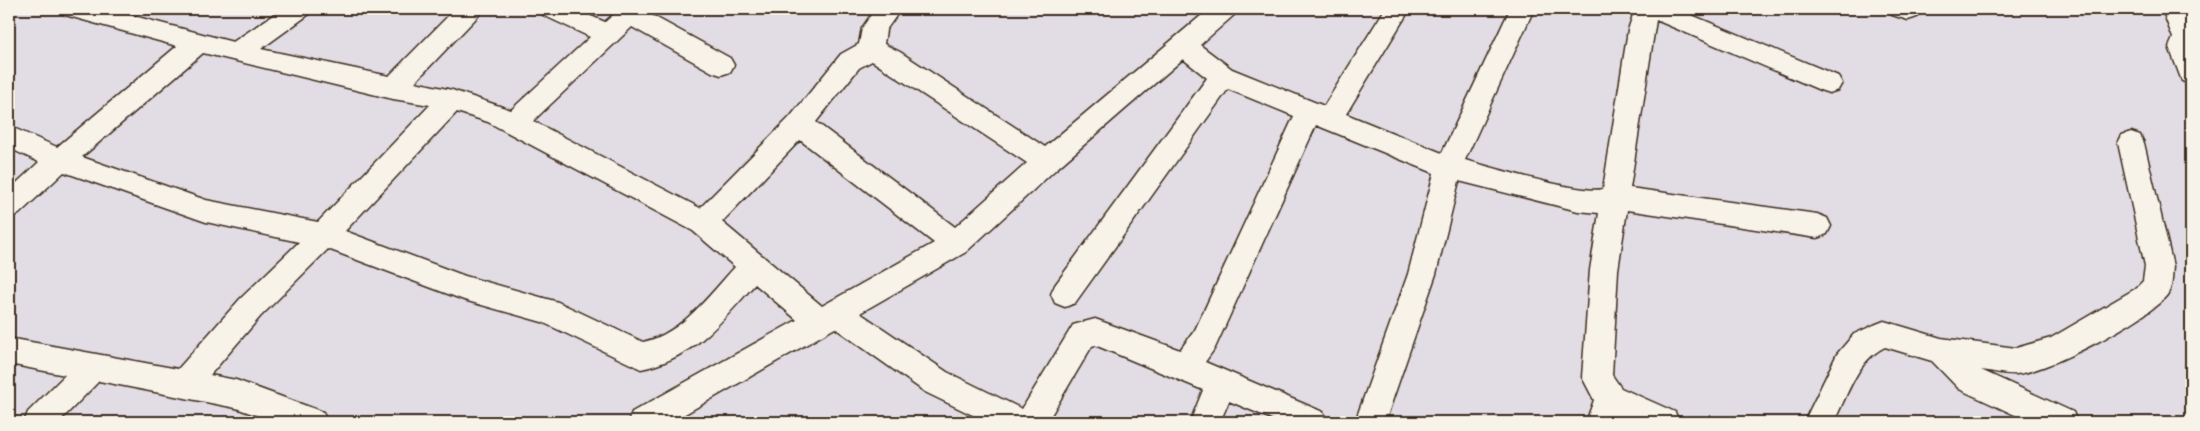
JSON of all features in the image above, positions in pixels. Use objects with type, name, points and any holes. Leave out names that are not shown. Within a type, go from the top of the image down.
[{"type":"street","points":[[74,9],[237,54],[452,100],[497,115],[702,223],[753,266],[827,316],[936,382],[1017,422]]},
{"type":"street","points":[[237,54],[299,9]]},
{"type":"street","points":[[394,89],[470,9]]},
{"type":"street","points":[[552,9],[607,34]]},
{"type":"street","points":[[702,223],[799,124],[850,61],[870,48],[874,28],[890,9]]},
{"type":"street","points":[[643,422],[956,244],[1046,162],[1225,9]]},
{"type":"street","points":[[1177,364],[1190,359],[1206,339],[1320,114],[1398,9]]},
{"type":"street","points":[[1370,422],[1422,274],[1449,167],[1522,9]]},
{"type":"street","points":[[1647,9],[1640,30],[1604,270],[1597,377],[1605,410],[1664,422]]},
{"type":"street","points":[[1652,9],[1828,83]]},
{"type":"street","points":[[2174,9],[2188,37],[2182,47],[2191,74]]},
{"type":"street","points":[[514,123],[632,11],[721,65]]},
{"type":"street","points":[[9,206],[198,42]]},
{"type":"street","points":[[1184,46],[1222,76],[1449,167],[1578,200],[1598,202],[1616,197],[1817,226]]},
{"type":"street","points":[[870,48],[891,59],[1046,162]]},
{"type":"street","points":[[1065,294],[1222,76]]},
{"type":"street","points":[[184,384],[250,308],[324,235],[385,168],[452,100]]},
{"type":"street","points":[[799,124],[956,244]]},
{"type":"street","points":[[9,136],[60,160],[206,211],[324,235],[464,288],[548,311],[640,356],[654,355],[687,336],[753,266]]},
{"type":"street","points":[[1819,422],[1847,363],[1864,343],[1884,334],[1940,351],[2016,360],[2058,349],[2145,298],[2157,286],[2159,266],[2131,143]]},
{"type":"street","points":[[1031,422],[1083,334],[1095,332],[1177,364],[1312,422]]},
{"type":"street","points":[[9,351],[92,368],[155,377],[236,394],[312,422]]},
{"type":"street","points":[[1940,351],[1970,378],[2062,422]]},
{"type":"street","points":[[39,422],[92,368]]},
{"type":"street","points":[[1204,422],[1221,383]]}]
